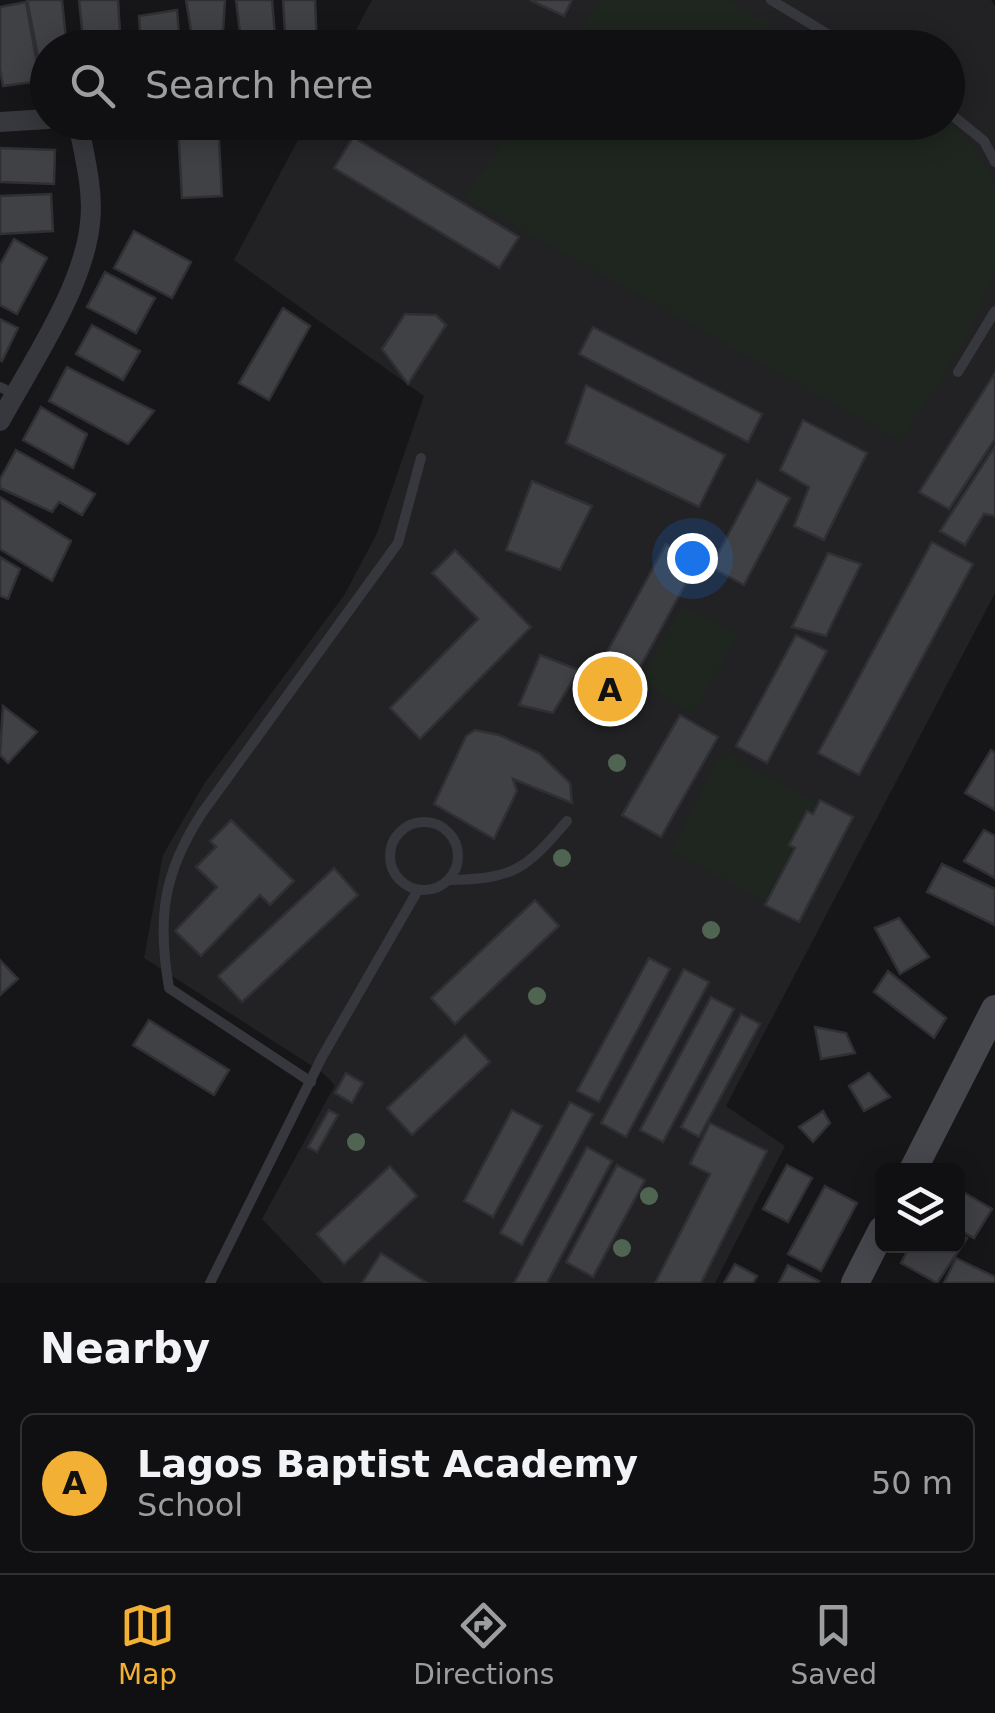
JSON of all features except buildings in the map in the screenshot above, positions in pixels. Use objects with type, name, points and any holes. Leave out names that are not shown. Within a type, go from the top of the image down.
[{"type":"street","points":[[0,122],[30,120]]},
{"type":"street","points":[[0,421],[7,391],[72,287],[86,252],[91,218],[82,140]]},
{"type":"street","points":[[917,1163],[992,1022]]},
{"type":"street","points":[[855,1283],[875,1244]]},
{"type":"lane","points":[[771,0],[821,30]]},
{"type":"lane","points":[[965,126],[984,141],[995,162]]},
{"type":"lane","points":[[958,372],[995,311]]},
{"type":"lane","points":[[311,1082],[169,988],[162,951],[166,893],[180,848],[202,813],[398,543],[421,458]]},
{"type":"lane","points":[[448,880],[458,861],[455,840],[440,825],[419,822],[400,831],[390,850],[393,871],[408,887],[429,890],[448,880],[494,880],[535,859],[568,821]]},
{"type":"lane","points":[[210,1283],[322,1057],[418,890]]},
{"type":"shaded area","points":[[372,0],[991,0],[995,6],[995,593],[726,1106],[785,1146],[715,1283],[323,1283],[262,1219],[335,1085],[323,1073],[144,958],[163,855],[204,784],[345,594],[377,533],[424,396],[234,260],[298,140],[965,140],[965,30],[356,30]]},
{"type":"shaded area","points":[[600,0],[726,0],[781,30],[580,30]]},
{"type":"shaded area","points":[[965,139],[990,170],[995,186],[995,268],[973,324],[901,441],[464,198],[504,140]]},
{"type":"shaded area","points":[[682,607],[740,633],[691,714],[640,680]]},
{"type":"shaded area","points":[[722,751],[817,803],[812,812],[806,810],[788,845],[793,849],[765,901],[671,851]]},
{"type":"place","name":"Lagos Baptist Academy","points":[[610,689]]}]
